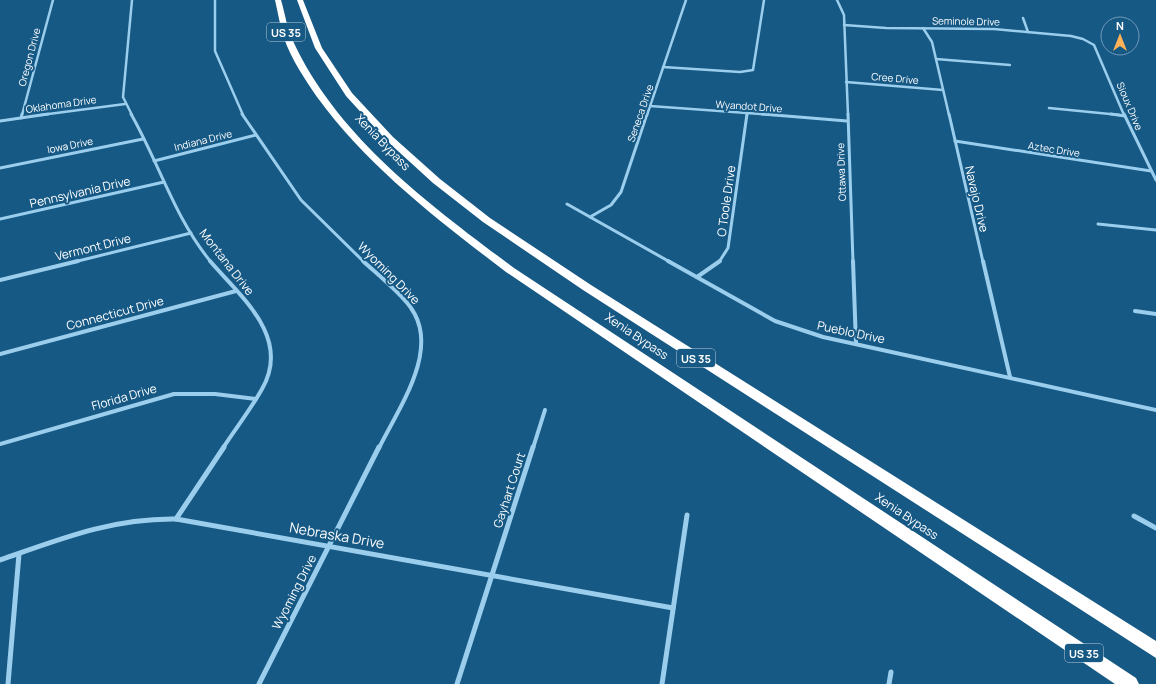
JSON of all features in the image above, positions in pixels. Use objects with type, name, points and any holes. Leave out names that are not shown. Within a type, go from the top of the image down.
[{"type":"highway","name":"Xenia Bypass","points":[[278,0],[279,12],[291,46],[310,80],[332,111],[384,168],[443,219],[510,270],[1130,684]]},
{"type":"highway","name":"Xenia Bypass","points":[[300,0],[307,23],[318,46],[344,87],[396,145],[459,199],[576,281],[1156,650]]},
{"type":"highway","points":[[881,475],[1156,641]]},
{"type":"highway","points":[[1037,622],[1117,684]]},
{"type":"street","name":"Oregon Drive","points":[[21,118],[53,0]]},
{"type":"street","name":"Montana Drive","points":[[132,0],[123,97],[125,104],[191,234],[199,247],[263,326],[270,342],[269,370],[263,388],[176,519]]},
{"type":"street","name":"Wyoming Drive","points":[[215,0],[216,56],[238,110],[301,200],[411,308],[422,330],[423,346],[418,370],[259,684]]},
{"type":"street","name":"Seneca Drive","points":[[590,217],[610,205],[621,192],[686,0]]},
{"type":"street","points":[[663,67],[740,72],[753,70],[764,0]]},
{"type":"street","name":"Ottawa Drive","points":[[837,0],[844,12],[856,344]]},
{"type":"street","points":[[1023,18],[1028,32]]},
{"type":"street","name":"Seminole Drive","points":[[844,25],[922,28],[982,28],[1071,36],[1087,40]]},
{"type":"street","name":"Navajo Drive","points":[[922,28],[932,42],[1010,377]]},
{"type":"street","name":"Sioux Drive","points":[[1087,40],[1094,45],[1125,116],[1156,180]]},
{"type":"street","points":[[936,59],[1010,65]]},
{"type":"street","name":"Cree Drive","points":[[846,82],[943,90]]},
{"type":"street","name":"Oklahoma Drive","points":[[0,121],[125,104]]},
{"type":"street","name":"Wyandot Drive","points":[[650,106],[847,121]]},
{"type":"street","points":[[1049,108],[1125,116]]},
{"type":"street","name":"O Toole Drive","points":[[697,277],[721,260],[728,248],[747,114]]},
{"type":"street","name":"Indiana Drive","points":[[154,161],[256,135]]},
{"type":"street","name":"Iowa Drive","points":[[0,168],[143,139]]},
{"type":"street","name":"Aztec Drive","points":[[955,141],[1152,171]]},
{"type":"street","name":"Pennsylvania Drive","points":[[0,219],[164,182]]},
{"type":"street","name":"Pueblo Drive","points":[[567,204],[775,321],[812,334],[1156,410]]},
{"type":"street","points":[[1098,224],[1156,230]]},
{"type":"street","name":"Vermont Drive","points":[[0,280],[191,234]]},
{"type":"street","name":"Connecticut Drive","points":[[0,354],[236,291]]},
{"type":"street","points":[[1134,311],[1156,314]]},
{"type":"street","name":"Florida Drive","points":[[0,444],[174,394],[196,392],[218,393],[256,399]]},
{"type":"street","name":"Gayhart Court","points":[[457,684],[545,410]]},
{"type":"street","points":[[662,684],[687,515]]},
{"type":"street","points":[[1134,516],[1156,528]]},
{"type":"street","name":"Nebraska Drive","points":[[0,560],[82,532],[115,524],[146,519],[176,519],[673,608]]},
{"type":"street","points":[[8,684],[19,554]]},
{"type":"street","points":[[889,684],[891,672]]}]
